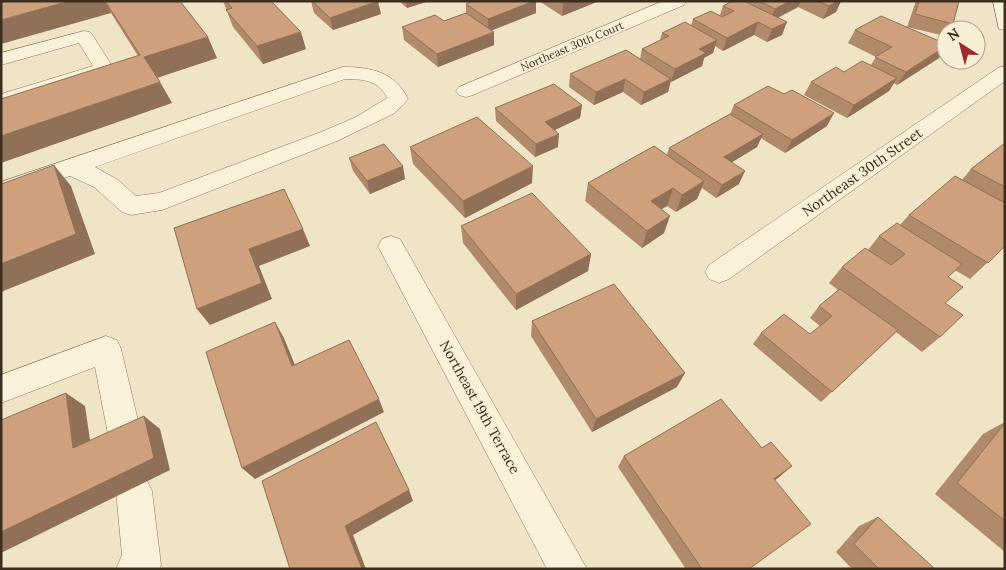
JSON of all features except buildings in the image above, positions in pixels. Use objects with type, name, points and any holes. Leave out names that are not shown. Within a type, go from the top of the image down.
[{"type":"street","name":"Northeast 30th Court","points":[[466,91],[678,1]]},
{"type":"street","points":[[1001,1],[1005,25]]},
{"type":"street","points":[[1,59],[84,36],[104,69],[1,102]]},
{"type":"street","points":[[1,191],[67,167],[343,73],[362,72],[382,78],[398,99],[396,104],[389,109],[348,128],[162,201],[131,206],[111,186],[92,173],[67,167]]},
{"type":"street","name":"Northeast 30th Street","points":[[719,272],[1005,72]]},
{"type":"street","points":[[111,186],[122,161],[146,140]]},
{"type":"street","name":"Northeast 19th Terrace","points":[[391,246],[568,569]]},
{"type":"street","points":[[1,389],[106,349],[128,450]]},
{"type":"street","points":[[134,491],[142,565],[135,569]]}]
